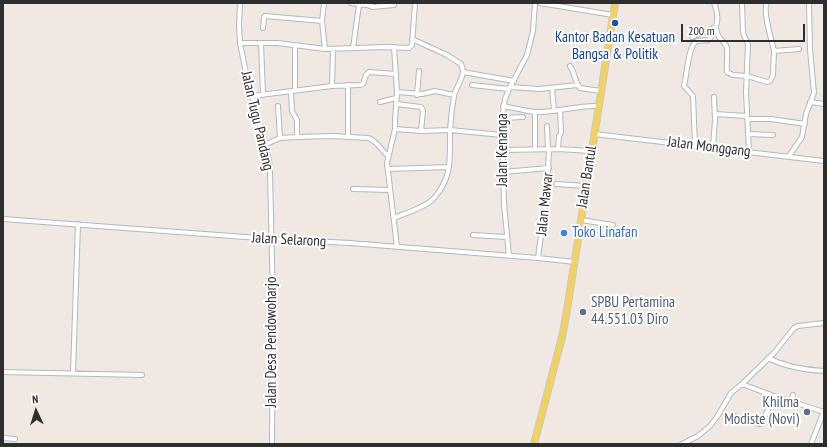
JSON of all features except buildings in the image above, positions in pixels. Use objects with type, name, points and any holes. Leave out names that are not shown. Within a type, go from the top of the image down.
[{"type":"main road","name":"Jalan Bantul","points":[[534,444],[562,337],[601,91],[611,14],[615,3]]},
{"type":"street","name":"Jalan Tugu Pandang","points":[[240,3],[240,43],[270,172],[272,239]]},
{"type":"street","points":[[324,3],[322,21],[325,49]]},
{"type":"street","points":[[351,3],[370,4],[372,7],[394,5]]},
{"type":"street","points":[[240,43],[278,43],[325,49],[409,48],[412,47],[415,3]]},
{"type":"street","name":"Jalan Kenanga","points":[[509,256],[506,237],[503,172],[503,106],[510,88],[527,55],[531,42],[535,3]]},
{"type":"street","points":[[540,3],[611,14]]},
{"type":"street","points":[[695,145],[692,96],[684,86],[691,48],[698,41],[709,40],[716,27],[718,19],[714,3]]},
{"type":"street","points":[[742,3],[743,33],[748,44],[747,117],[749,152]]},
{"type":"street","points":[[716,27],[719,38],[726,44],[727,72],[733,75],[747,76],[767,82],[771,80],[773,73],[774,51],[765,9],[765,6],[768,3]]},
{"type":"street","points":[[789,156],[802,136],[806,114],[814,89],[810,50],[809,3]]},
{"type":"street","points":[[353,48],[359,4]]},
{"type":"street","points":[[263,28],[265,16],[322,21]]},
{"type":"street","points":[[692,37],[716,27]]},
{"type":"street","points":[[394,218],[428,203],[434,198],[446,179],[450,159],[450,130],[454,95],[463,72],[461,64],[447,55],[412,39]]},
{"type":"street","points":[[261,43],[263,95]]},
{"type":"street","points":[[295,46],[292,111],[297,120],[297,137]]},
{"type":"street","points":[[394,47],[397,92],[395,129],[388,156],[388,169],[397,247]]},
{"type":"street","points":[[332,86],[333,49]]},
{"type":"street","points":[[774,51],[799,49]]},
{"type":"street","points":[[570,66],[580,88],[601,91]]},
{"type":"street","points":[[417,95],[419,70]]},
{"type":"street","points":[[252,96],[332,86],[356,86],[363,84],[366,75],[369,72],[396,74]]},
{"type":"street","points":[[463,72],[514,81]]},
{"type":"street","points":[[472,85],[539,89],[578,84]]},
{"type":"street","points":[[348,85],[348,136]]},
{"type":"street","points":[[552,88],[554,111]]},
{"type":"street","points":[[397,92],[417,95],[435,91],[454,95]]},
{"type":"street","points":[[713,147],[715,114],[714,97]]},
{"type":"street","points":[[380,102],[396,98]]},
{"type":"street","points":[[810,102],[824,104]]},
{"type":"street","points":[[396,104],[421,107],[421,130]]},
{"type":"street","points":[[278,106],[280,138]]},
{"type":"street","points":[[503,106],[535,112],[554,111],[581,106],[598,106]]},
{"type":"street","points":[[558,149],[559,136],[561,133],[560,110]]},
{"type":"street","points":[[535,112],[535,149]]},
{"type":"street","points":[[715,114],[775,119],[805,124]]},
{"type":"street","points":[[502,118],[523,117]]},
{"type":"street","name":"Jalan Mawar","points":[[538,258],[549,168],[548,126]]},
{"type":"street","points":[[395,129],[450,130],[502,135]]},
{"type":"street","name":"Jalan Monggang","points":[[594,134],[824,161]]},
{"type":"street","points":[[748,134],[773,135]]},
{"type":"street","points":[[264,144],[280,138],[297,137],[348,136],[371,138],[388,156]]},
{"type":"street","points":[[548,136],[559,136]]},
{"type":"street","points":[[503,150],[558,149],[591,151]]},
{"type":"street","points":[[388,169],[449,167]]},
{"type":"street","points":[[503,172],[549,168]]},
{"type":"street","points":[[556,184],[586,186]]},
{"type":"street","points":[[353,189],[390,190]]},
{"type":"street","name":"Jalan Selarong","points":[[3,218],[272,239],[350,243],[575,262]]},
{"type":"street","points":[[581,220],[613,225]]},
{"type":"street","points":[[72,373],[78,224]]},
{"type":"street","points":[[473,235],[506,237]]},
{"type":"street","name":"Jalan Desa Pendowoharjo","points":[[272,239],[272,444]]},
{"type":"street","points":[[682,444],[698,436],[710,426],[731,393],[776,350],[796,327],[824,323]]},
{"type":"street","points":[[768,358],[784,364],[824,371]]},
{"type":"street","points":[[3,372],[142,374]]},
{"type":"street","points":[[742,384],[791,402],[824,412],[811,444]]},
{"type":"street","points":[[791,402],[793,395]]},
{"type":"street","points":[[732,415],[755,424],[760,424],[762,423],[774,396]]},
{"type":"street","points":[[3,438],[15,439]]},
{"type":"place","name":"Kantor Badan Kesatuan Bangsa & Politik","points":[[615,23]]},
{"type":"place","name":"Toko Linafan","points":[[564,233]]},
{"type":"place","name":"SPBU Pertamina 44.551.03 Diro","points":[[583,312]]},
{"type":"place","name":"Khilma Modiste (Novi)","points":[[807,412]]}]
